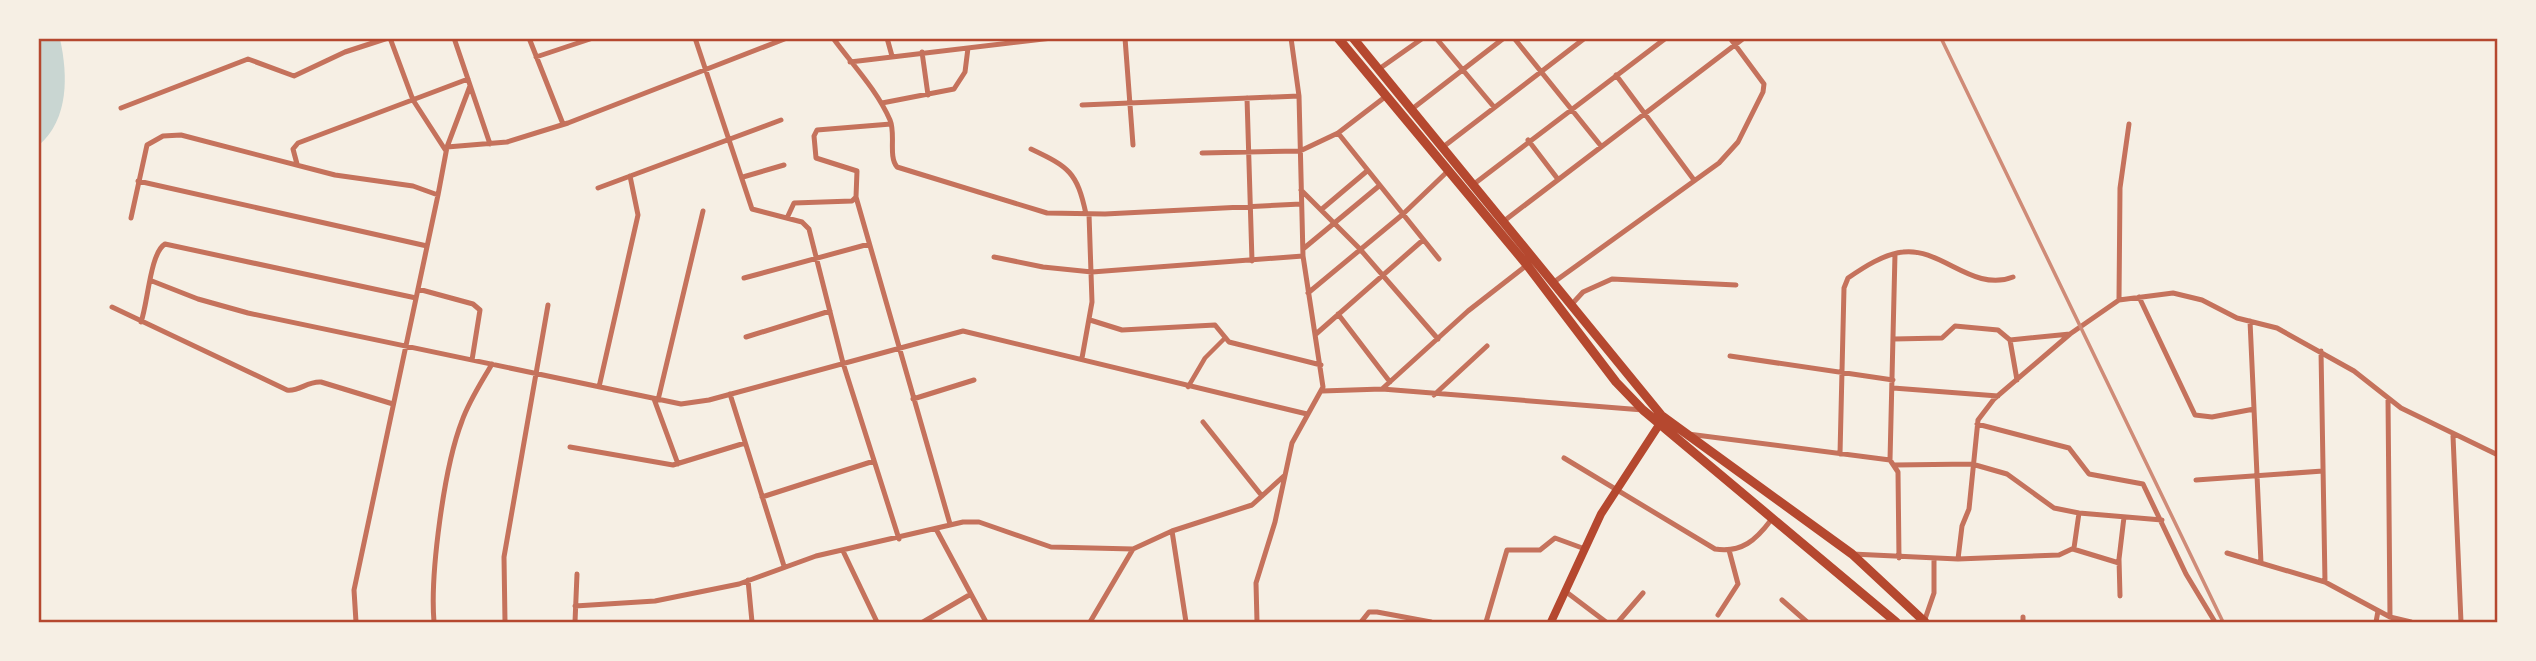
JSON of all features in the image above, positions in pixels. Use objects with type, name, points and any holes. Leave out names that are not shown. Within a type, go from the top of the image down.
[{"type":"highway","points":[[1338,38],[1527,265],[1616,382],[1659,425],[1890,620]]},
{"type":"highway","points":[[1353,38],[1662,416],[1852,554],[1924,622]]},
{"type":"main road","points":[[1551,622],[1616,490],[1659,425]]},
{"type":"street","points":[[121,108],[248,59],[294,76],[345,52],[389,38],[413,100],[447,149]]},
{"type":"street","points":[[454,38],[490,144]]},
{"type":"street","points":[[529,38],[563,124]]},
{"type":"street","points":[[536,57],[593,38]]},
{"type":"street","points":[[695,38],[752,209],[806,225],[844,363],[899,539]]},
{"type":"street","points":[[447,149],[507,142],[563,124],[707,72],[787,38]]},
{"type":"street","points":[[833,38],[882,103],[891,124],[893,160],[897,167],[1047,212],[1087,214],[1301,204]]},
{"type":"street","points":[[887,38],[892,56]]},
{"type":"street","points":[[957,38],[957,49]]},
{"type":"street","points":[[850,62],[1052,38]]},
{"type":"street","points":[[1125,38],[1133,145]]},
{"type":"street","points":[[1257,622],[1256,583],[1275,522],[1292,443],[1322,391],[1321,365],[1303,253],[1299,96],[1291,38]]},
{"type":"street","points":[[1379,69],[1423,38]]},
{"type":"street","points":[[1436,38],[1494,107]]},
{"type":"street","points":[[1412,109],[1504,38]]},
{"type":"street","points":[[1514,38],[1601,146]]},
{"type":"street","points":[[1443,147],[1585,38]]},
{"type":"street","points":[[1474,184],[1528,140],[1666,38]]},
{"type":"street","points":[[1554,282],[1719,163],[1738,142],[1763,92],[1764,84],[1730,38]]},
{"type":"street","points":[[1504,221],[1744,38]]},
{"type":"street","points":[[882,103],[954,89],[965,72],[968,48]]},
{"type":"street","points":[[922,52],[928,95]]},
{"type":"street","points":[[1616,75],[1694,180]]},
{"type":"street","points":[[297,164],[293,149],[298,143],[468,79]]},
{"type":"street","points":[[356,622],[354,590],[447,149],[470,86]]},
{"type":"street","points":[[1082,105],[1299,96]]},
{"type":"street","points":[[1202,153],[1300,150],[1338,133],[1385,97]]},
{"type":"street","points":[[1247,98],[1252,261]]},
{"type":"street","points":[[598,188],[781,120]]},
{"type":"street","points":[[891,124],[817,130],[814,136],[816,158],[857,171],[856,197],[950,524]]},
{"type":"street","points":[[2119,300],[2120,188],[2129,124]]},
{"type":"street","points":[[1338,133],[1439,259]]},
{"type":"street","points":[[131,219],[147,145],[163,136],[181,135],[335,175],[413,186],[438,195]]},
{"type":"street","points":[[1528,140],[1557,178]]},
{"type":"street","points":[[1031,149],[1060,162],[1073,173],[1087,214],[1092,272],[1090,320],[1082,358]]},
{"type":"street","points":[[743,177],[784,165]]},
{"type":"street","points":[[1308,293],[1402,215],[1449,170]]},
{"type":"street","points":[[1322,209],[1367,171]]},
{"type":"street","points":[[599,387],[637,226],[637,200],[630,176]]},
{"type":"street","points":[[138,181],[427,246]]},
{"type":"street","points":[[994,257],[1043,267],[1092,272],[1252,261],[1303,253],[1379,186]]},
{"type":"street","points":[[1301,190],[1360,250],[1437,339]]},
{"type":"street","points":[[787,218],[794,203],[852,201],[856,197]]},
{"type":"street","points":[[678,464],[656,400],[703,211]]},
{"type":"street","points":[[1316,334],[1423,240]]},
{"type":"street","points":[[141,322],[152,281],[154,256],[165,244],[416,298]]},
{"type":"street","points":[[744,278],[869,244]]},
{"type":"street","points":[[1840,454],[1844,288],[1848,278],[1895,254],[1919,252],[1992,282],[2013,277]]},
{"type":"street","points":[[1895,254],[1893,463],[1898,472],[1899,558]]},
{"type":"street","points":[[1382,389],[1437,339],[1527,265]]},
{"type":"street","points":[[1572,304],[1583,292],[1612,279],[1736,285]]},
{"type":"street","points":[[152,281],[198,299],[248,313],[656,400],[691,403],[963,331],[1307,414]]},
{"type":"street","points":[[418,289],[474,304],[480,310],[472,360]]},
{"type":"street","points":[[1958,559],[1962,526],[1969,509],[1977,424],[1998,396],[2070,334],[2119,300],[2173,293],[2203,300],[2250,321],[2277,328],[2321,351],[2388,398],[2453,436],[2497,455]]},
{"type":"street","points":[[2140,297],[2195,415],[2212,417],[2253,409]]},
{"type":"street","points":[[505,622],[504,556],[548,305]]},
{"type":"street","points":[[112,307],[287,390],[294,391],[312,381],[321,382],[393,404]]},
{"type":"street","points":[[746,337],[830,311]]},
{"type":"street","points":[[1338,314],[1390,382]]},
{"type":"street","points":[[1090,320],[1122,330],[1214,325],[1225,338],[1238,345],[1321,365]]},
{"type":"street","points":[[2250,321],[2261,563]]},
{"type":"street","points":[[1894,339],[1942,338],[1955,326],[1997,330],[2010,340],[2017,380]]},
{"type":"street","points":[[2010,340],[2070,334]]},
{"type":"street","points":[[1188,387],[1205,358],[1225,338]]},
{"type":"street","points":[[1434,395],[1487,346]]},
{"type":"street","points":[[2321,351],[2325,582]]},
{"type":"street","points":[[1730,356],[1893,380]]},
{"type":"street","points":[[434,622],[435,571],[451,461],[460,424],[492,364]]},
{"type":"street","points":[[913,399],[974,380]]},
{"type":"street","points":[[1893,388],[1998,396]]},
{"type":"street","points":[[1322,391],[1382,389],[1643,410]]},
{"type":"street","points":[[730,394],[783,566]]},
{"type":"street","points":[[2388,398],[2390,617]]},
{"type":"street","points":[[1202,422],[1262,496]]},
{"type":"street","points":[[1977,424],[2069,449],[2089,474],[2143,484],[2186,574],[2215,622]]},
{"type":"street","points":[[1685,433],[1893,463],[1972,464],[2007,474],[2054,508],[2079,513],[2162,520]]},
{"type":"street","points":[[2453,436],[2460,622]]},
{"type":"street","points":[[570,447],[664,465],[678,464],[745,443]]},
{"type":"street","points":[[1564,458],[1698,542],[1715,549],[1728,550],[1747,546],[1757,539],[1771,520]]},
{"type":"street","points":[[762,497],[874,461]]},
{"type":"street","points":[[2196,480],[2323,471]]},
{"type":"street","points":[[575,606],[655,601],[748,580],[783,566],[899,539],[950,524],[979,522],[1051,547],[1133,549],[1172,531],[1242,509],[1262,496],[1285,475]]},
{"type":"street","points":[[2073,550],[2079,513]]},
{"type":"street","points":[[2120,596],[2119,563],[2124,517]]},
{"type":"street","points":[[936,529],[986,622]]},
{"type":"street","points":[[1172,531],[1186,622]]},
{"type":"street","points":[[1486,622],[1507,550],[1540,550],[1555,538],[1585,549]]},
{"type":"street","points":[[1090,622],[1133,549]]},
{"type":"street","points":[[1718,615],[1738,584],[1728,550]]},
{"type":"street","points":[[1852,554],[1958,559],[2059,555],[2073,550],[2119,563]]},
{"type":"street","points":[[843,551],[877,622]]},
{"type":"street","points":[[2227,553],[2325,582],[2390,617],[2411,622]]},
{"type":"street","points":[[1924,622],[1934,593],[1934,558]]},
{"type":"street","points":[[575,622],[577,574]]},
{"type":"street","points":[[748,580],[752,622]]},
{"type":"street","points":[[1565,591],[1606,622]]},
{"type":"street","points":[[1618,622],[1643,593]]},
{"type":"street","points":[[923,622],[971,594]]},
{"type":"street","points":[[1782,600],[1805,622]]},
{"type":"street","points":[[2376,622],[2378,611]]},
{"type":"street","points":[[1361,622],[1369,612],[1431,622]]},
{"type":"shaded area","points":[[39,38],[60,39],[65,82],[56,123],[39,145]]},
{"type":"railway","points":[[1941,38],[2223,622]]}]
